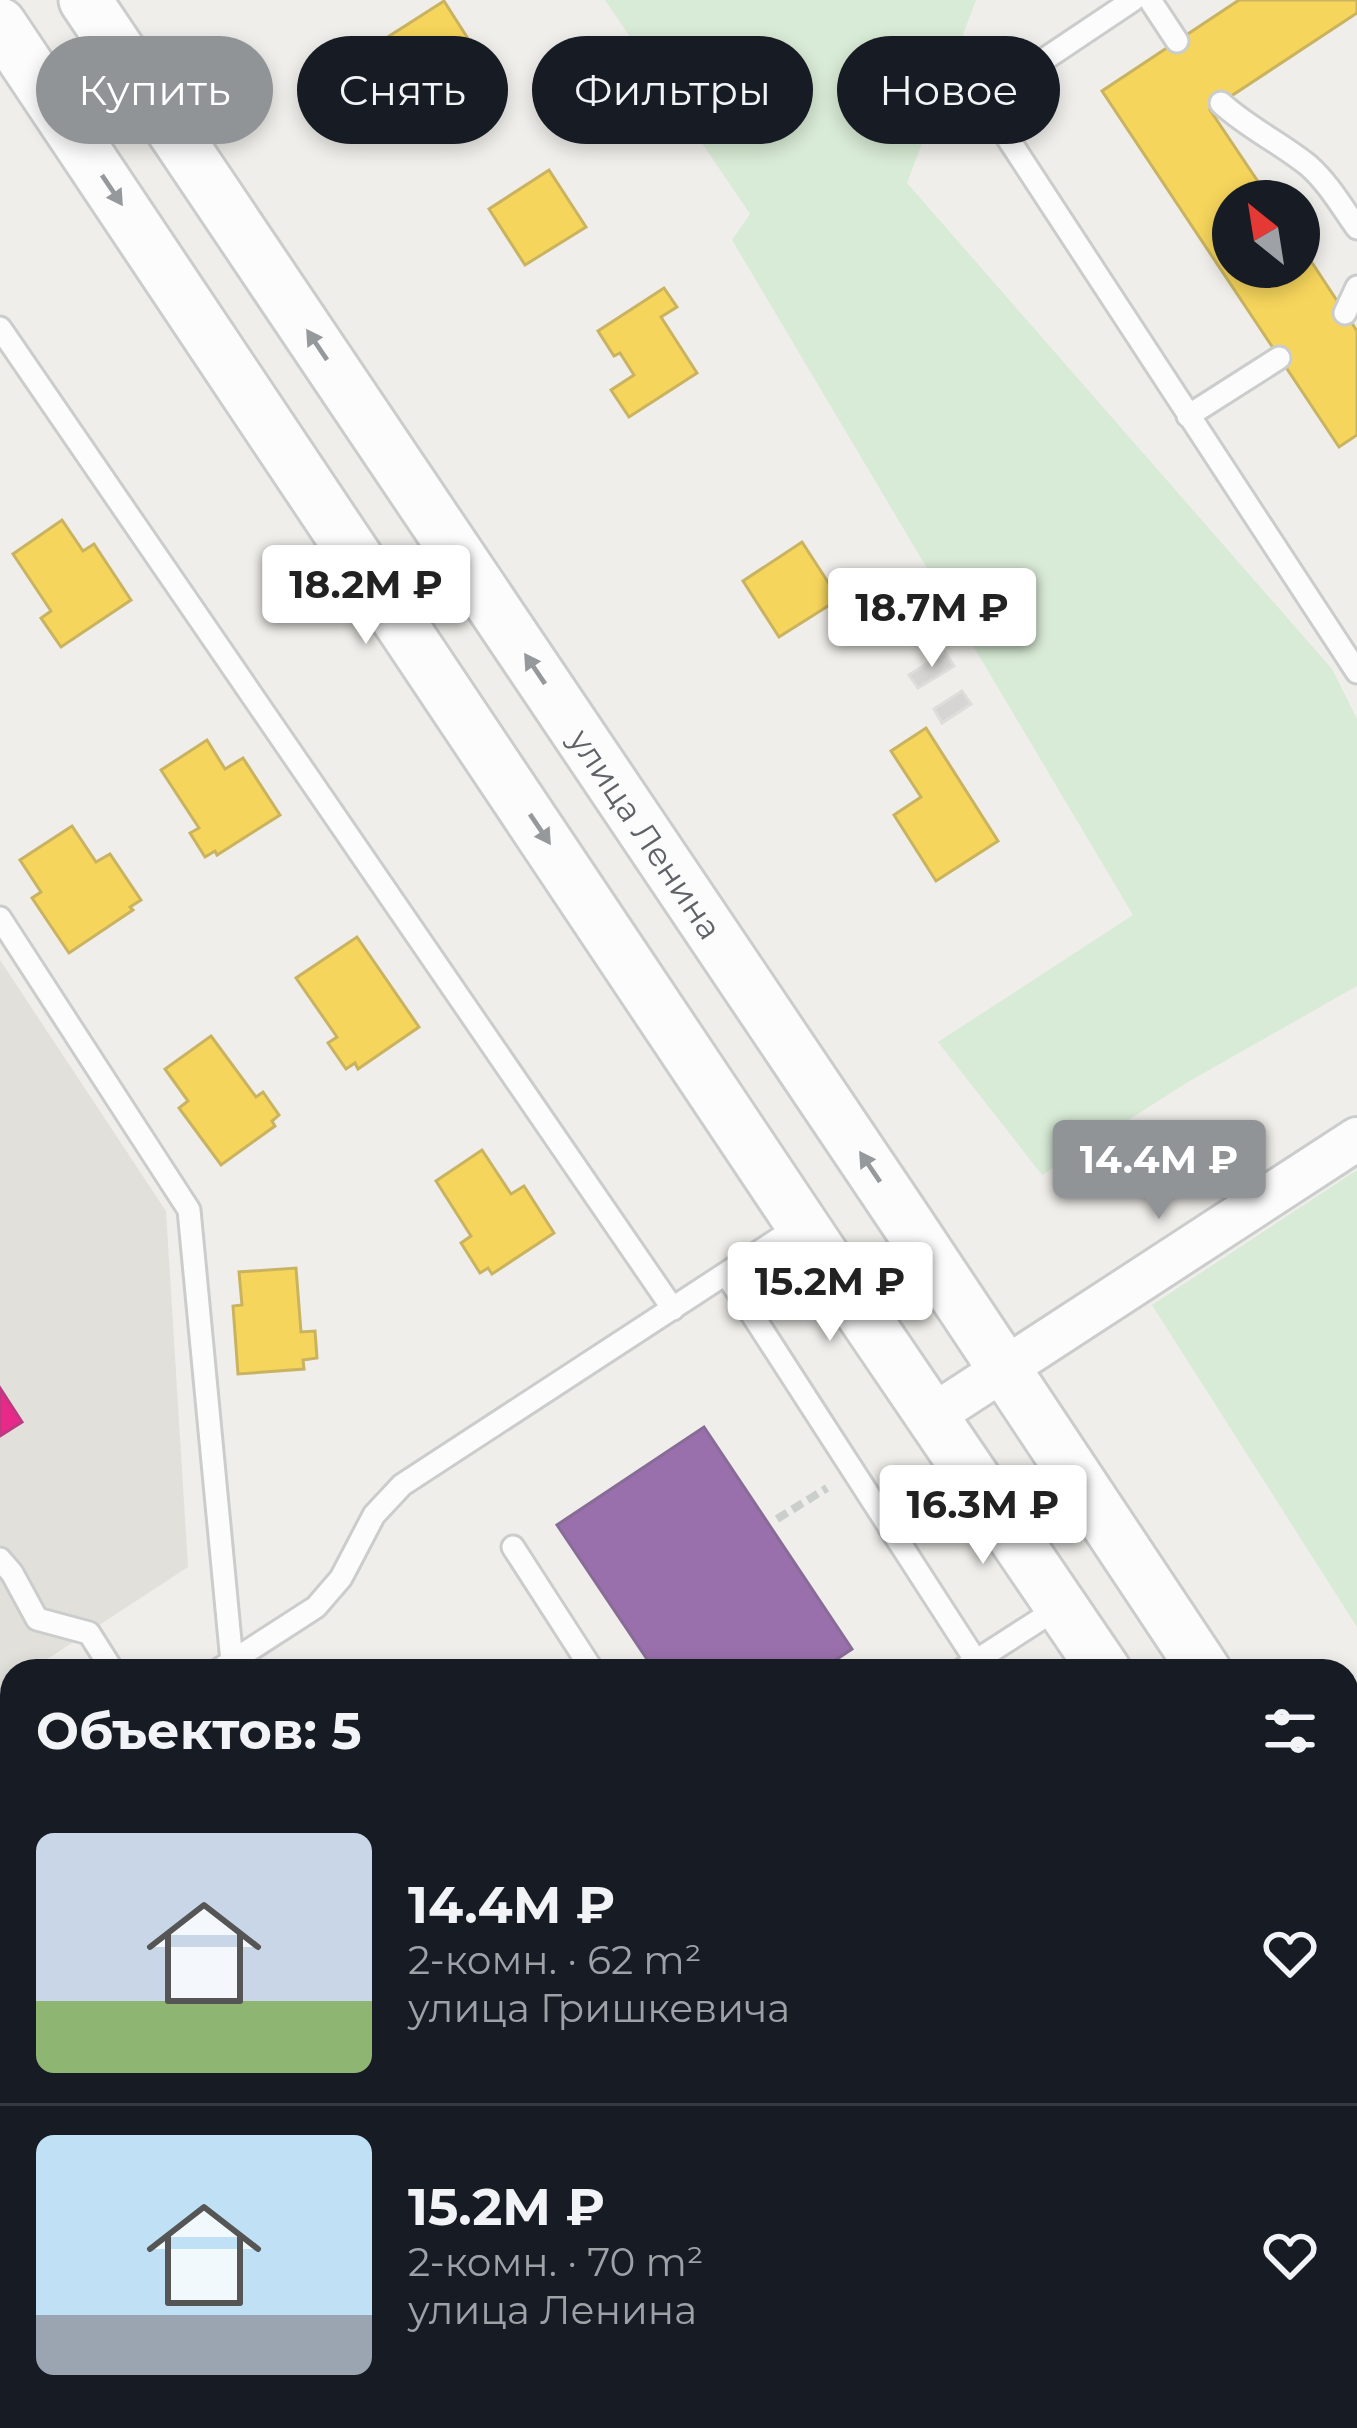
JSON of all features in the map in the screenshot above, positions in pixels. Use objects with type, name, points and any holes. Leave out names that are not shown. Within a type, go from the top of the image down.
[{"type":"street","name":"улица Ленина","points":[[85,0],[1197,1659]]},
{"type":"street","points":[[0,24],[1097,1659]]},
{"type":"street","points":[[932,1415],[1357,1139]]},
{"type":"lane","points":[[1133,0],[1018,77],[1002,104],[1006,137],[1357,672]]},
{"type":"lane","points":[[1150,0],[1177,41]]},
{"type":"lane","points":[[1221,103],[1327,183],[1357,228]]},
{"type":"lane","points":[[1345,313],[1357,286]]},
{"type":"lane","points":[[0,328],[673,1309]]},
{"type":"lane","points":[[1188,416],[1279,358]]},
{"type":"lane","points":[[0,917],[189,1210],[224,1659]]},
{"type":"lane","points":[[236,1659],[316,1607],[341,1578],[374,1515],[402,1485],[803,1224]]},
{"type":"lane","points":[[726,1274],[853,1470],[964,1659]]},
{"type":"lane","points":[[514,1546],[585,1659]]},
{"type":"lane","points":[[0,1559],[13,1573],[37,1619],[89,1633],[105,1659]]},
{"type":"lane","points":[[979,1659],[1062,1606]]},
{"type":"path","points":[[777,1519],[853,1470]]},
{"type":"shaded area","points":[[0,960],[166,1211],[188,1567],[47,1659],[0,1659]]},
{"type":"green space","points":[[605,0],[976,0],[962,36],[837,36],[837,144],[922,144],[907,183],[1332,669],[1357,719],[1357,986],[1188,1082],[1042,1175],[938,1042],[1133,915],[732,240],[750,214],[703,144],[813,144],[813,36],[629,36]]},
{"type":"green space","points":[[1357,1170],[1357,1627],[1152,1305]]},
{"type":"building: Жильё","points":[[1239,0],[1357,0],[1357,13],[1210,110],[1257,180],[1212,180],[1212,256],[1102,91]]},
{"type":"building: Жильё","points":[[444,1],[466,36],[389,36]]},
{"type":"building: Жильё","points":[[549,170],[586,227],[525,265],[489,209]]},
{"type":"building: Жильё","points":[[1320,275],[1357,331],[1357,435],[1339,447],[1233,288],[1320,288]]},
{"type":"building: Жильё","points":[[664,288],[677,307],[661,317],[697,373],[629,417],[611,390],[634,375],[598,331]]},
{"type":"building: Жильё","points":[[62,520],[83,551],[94,544],[131,600],[61,647],[41,618],[51,611],[13,554]]},
{"type":"building: Жильё","points":[[802,542],[839,599],[779,637],[743,581]]},
{"type":"building: Жильё","points":[[926,728],[998,841],[936,881],[894,815],[921,797],[891,751]]},
{"type":"building: Жильё","points":[[207,740],[225,769],[243,758],[280,815],[217,855],[215,851],[205,857],[190,833],[199,828],[161,770]]},
{"type":"building: Жильё","points":[[72,826],[96,862],[110,854],[141,900],[69,953],[32,898],[41,892],[20,860]]},
{"type":"building: Жильё","points":[[357,937],[419,1027],[358,1069],[355,1063],[346,1069],[328,1043],[337,1037],[296,978]]},
{"type":"building: Жильё","points":[[211,1036],[256,1097],[263,1092],[279,1115],[272,1121],[275,1126],[221,1165],[179,1108],[188,1101],[165,1069]]},
{"type":"building: Жильё","points":[[482,1150],[511,1194],[524,1186],[554,1233],[492,1274],[488,1268],[480,1273],[461,1243],[471,1236],[436,1181]]},
{"type":"building: Жильё","points":[[296,1268],[301,1332],[315,1331],[317,1358],[303,1360],[304,1369],[238,1374],[233,1306],[242,1305],[239,1272]]},
{"type":"building: Офисы","points":[[704,1427],[852,1649],[837,1659],[647,1659],[557,1525]]},
{"type":"building: Медицина","points":[[0,1388],[22,1422],[0,1436]]},
{"type":"building: Прочее","points":[[945,652],[954,666],[918,688],[909,675]]},
{"type":"building: Прочее","points":[[962,691],[971,704],[942,723],[934,709]]}]
